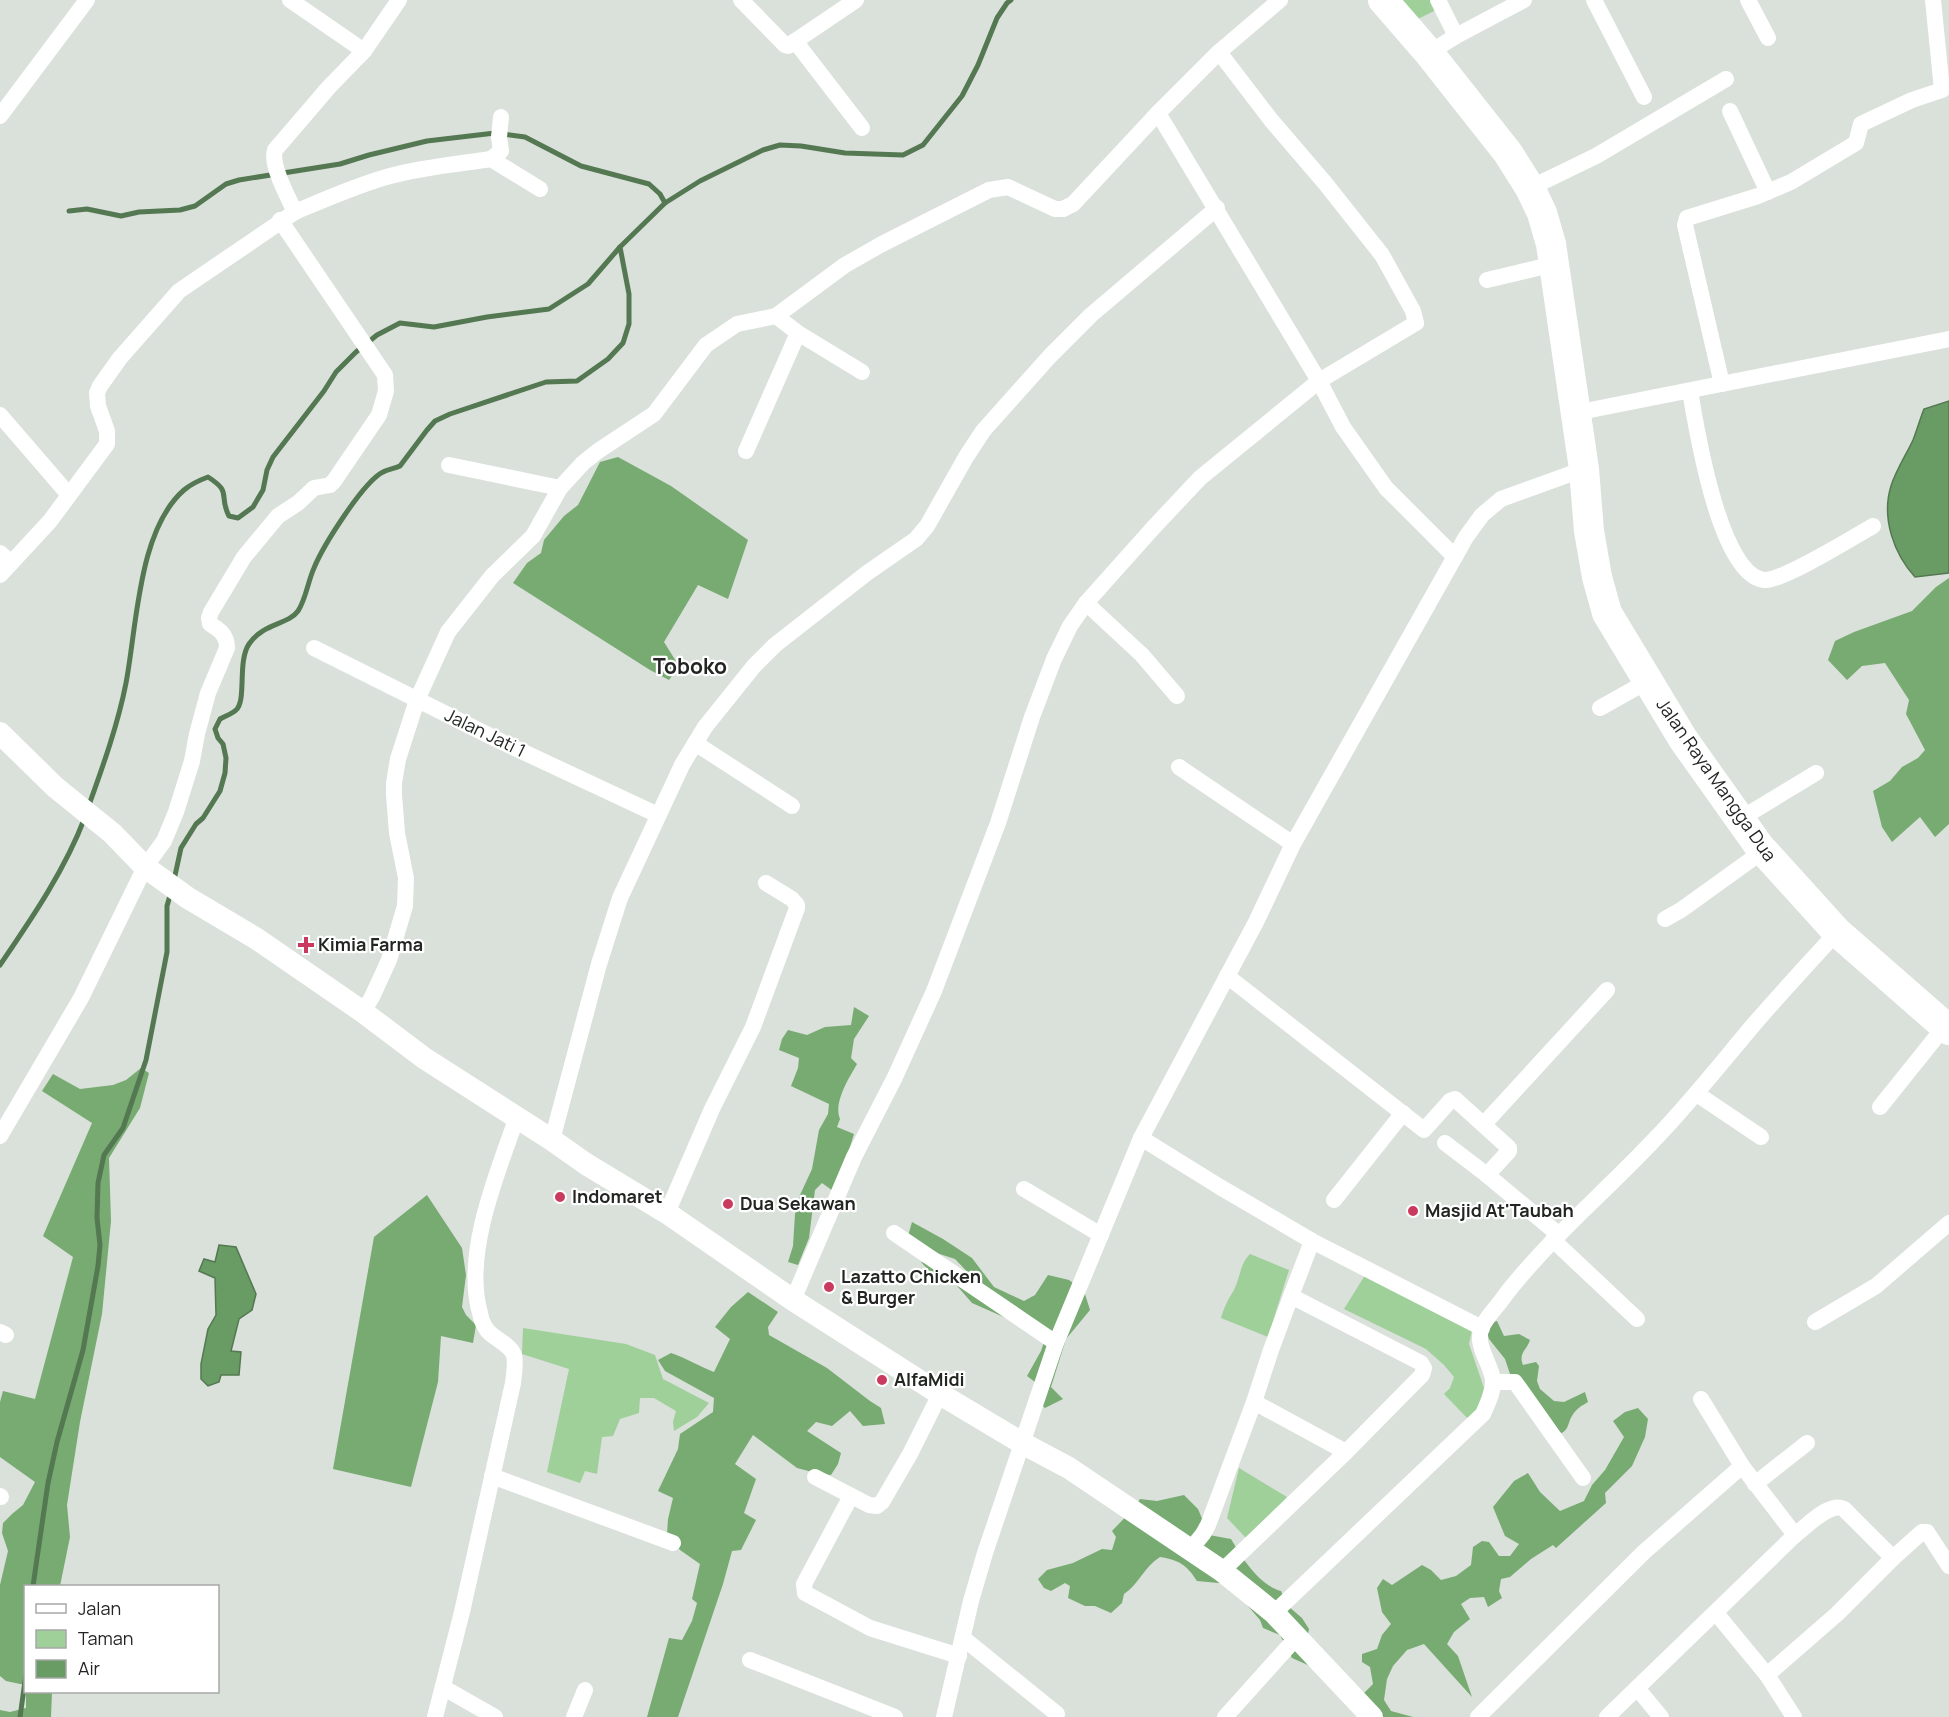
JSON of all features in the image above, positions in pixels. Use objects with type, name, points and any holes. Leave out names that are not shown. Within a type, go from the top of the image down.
[{"type":"highway","name":"Jalan Raya Mangga Dua","points":[[1383,0],[1429,53],[1508,153],[1530,188],[1542,213],[1554,264],[1584,469],[1589,531],[1596,577],[1607,613],[1683,739],[1763,851],[1837,932],[1947,1028]]},
{"type":"street","points":[[0,116],[87,0]]},
{"type":"street","points":[[290,0],[364,51]]},
{"type":"street","points":[[0,1136],[153,872],[176,812],[192,761],[208,693],[227,648],[227,641],[222,632],[210,624],[208,618],[256,540],[278,516],[298,503],[314,488],[330,485],[334,481],[379,415],[386,391],[385,375],[356,332],[287,216],[282,185],[274,158],[275,150],[286,135],[364,51],[399,0]]},
{"type":"street","points":[[741,0],[788,46],[856,0]]},
{"type":"street","points":[[363,1012],[389,960],[405,906],[406,878],[398,832],[394,783],[400,751],[417,700],[448,632],[492,576],[533,536],[560,488],[583,463],[598,451],[654,414],[706,345],[737,324],[776,316],[845,265],[989,190],[1008,188],[1055,209],[1063,209],[1073,204],[1219,52],[1280,0]]},
{"type":"street","points":[[1438,0],[1456,36]]},
{"type":"street","points":[[1429,53],[1524,0]]},
{"type":"street","points":[[1594,0],[1644,97]]},
{"type":"street","points":[[1748,0],[1768,38]]},
{"type":"street","points":[[1722,384],[1685,221],[1687,218],[1722,208],[1791,182],[1856,143],[1861,124],[1902,105],[1946,89],[1933,0]]},
{"type":"street","points":[[795,41],[862,128]]},
{"type":"street","points":[[787,1295],[896,1077],[934,991],[998,823],[1032,717],[1054,659],[1070,626],[1086,603],[1200,478],[1319,381],[1416,324],[1417,319],[1382,255],[1271,120],[1219,52]]},
{"type":"street","points":[[1530,188],[1596,156],[1726,79]]},
{"type":"street","points":[[1730,111],[1768,192]]},
{"type":"street","points":[[1158,113],[1319,381],[1343,427],[1386,488],[1455,557]]},
{"type":"street","points":[[4,563],[50,521],[107,444],[108,431],[98,406],[97,393],[100,386],[120,357],[179,291],[287,216],[389,176],[491,159],[501,151],[499,137],[501,117]]},
{"type":"street","points":[[491,159],[540,189]]},
{"type":"street","points":[[552,1140],[596,975],[620,898],[682,765],[705,727],[754,666],[775,645],[858,580],[916,539],[927,526],[983,431],[1050,356],[1091,315],[1216,208]]},
{"type":"street","points":[[1487,280],[1554,264]]},
{"type":"street","points":[[776,316],[798,333],[862,372]]},
{"type":"street","points":[[746,451],[798,333]]},
{"type":"street","points":[[1575,413],[1949,339]]},
{"type":"street","points":[[1689,391],[1701,459],[1718,516],[1738,560],[1752,575],[1768,580],[1786,574],[1873,526]]},
{"type":"street","points":[[0,415],[69,495]]},
{"type":"street","points":[[449,465],[560,488]]},
{"type":"street","points":[[944,1717],[985,1552],[1056,1343],[1141,1138],[1256,922],[1293,844],[1466,537],[1482,515],[1501,499],[1584,469]]},
{"type":"street","points":[[1086,603],[1142,655],[1177,696]]},
{"type":"street","name":"Jalan Jati 1","points":[[314,648],[563,771],[658,815]]},
{"type":"street","points":[[1600,708],[1648,681]]},
{"type":"street","points":[[0,733],[55,787],[112,833],[153,872],[188,898],[257,939],[363,1012],[424,1059],[667,1214],[940,1394],[1022,1443],[1070,1468],[1222,1571],[1274,1612],[1370,1715]]},
{"type":"street","points":[[695,743],[792,806]]},
{"type":"street","points":[[1179,767],[1293,844]]},
{"type":"street","points":[[1740,819],[1816,773]]},
{"type":"street","points":[[1665,919],[1763,851]]},
{"type":"street","points":[[667,1214],[712,1109],[753,1027],[797,908],[792,899],[766,883]]},
{"type":"street","points":[[1274,1612],[1483,1414],[1491,1396],[1493,1382],[1481,1344],[1482,1328],[1514,1284],[1697,1094],[1755,1024],[1837,932]]},
{"type":"street","points":[[1227,976],[1424,1130],[1454,1099],[1509,1148],[1486,1175]]},
{"type":"street","points":[[1484,1124],[1607,990]]},
{"type":"street","points":[[1880,1107],[1947,1028]]},
{"type":"street","points":[[1697,1094],[1761,1137]]},
{"type":"street","points":[[1334,1200],[1403,1113]]},
{"type":"street","points":[[435,1717],[444,1688],[509,1403],[514,1355],[486,1329],[481,1318],[475,1284],[475,1256],[494,1183],[517,1118]]},
{"type":"street","points":[[1141,1138],[1312,1241],[1482,1328]]},
{"type":"street","points":[[1445,1143],[1486,1175],[1556,1238],[1637,1319]]},
{"type":"street","points":[[1024,1189],[1101,1235]]},
{"type":"street","points":[[1815,1322],[1876,1286],[1949,1223]]},
{"type":"street","points":[[894,1233],[1056,1343]]},
{"type":"street","points":[[1190,1550],[1208,1525],[1312,1241]]},
{"type":"street","points":[[1222,1571],[1346,1452],[1422,1375],[1424,1368],[1421,1363],[1291,1296]]},
{"type":"street","points":[[1493,1382],[1515,1382],[1583,1478]]},
{"type":"street","points":[[815,1477],[869,1505],[877,1506],[882,1502],[910,1454],[940,1394]]},
{"type":"street","points":[[1701,1399],[1742,1466],[1796,1535]]},
{"type":"street","points":[[1254,1402],[1346,1452]]},
{"type":"street","points":[[1755,1484],[1807,1443]]},
{"type":"street","points":[[1478,1717],[1644,1552],[1742,1466]]},
{"type":"street","points":[[492,1476],[673,1543]]},
{"type":"street","points":[[851,1496],[804,1584],[805,1593],[870,1628],[959,1656]]},
{"type":"street","points":[[1607,1717],[1796,1535],[1818,1516],[1834,1507],[1839,1506],[1844,1509],[1893,1558]]},
{"type":"street","points":[[1767,1676],[1837,1614],[1922,1532],[1927,1532],[1949,1566]]},
{"type":"street","points":[[1716,1613],[1767,1676],[1794,1717]]},
{"type":"street","points":[[1225,1717],[1297,1637]]},
{"type":"street","points":[[963,1638],[1057,1714]]},
{"type":"street","points":[[750,1660],[895,1717]]},
{"type":"street","points":[[444,1688],[495,1717]]},
{"type":"street","points":[[1637,1688],[1661,1717]]},
{"type":"street","points":[[574,1717],[585,1690]]},
{"type":"green space","points":[[1400,0],[1433,0],[1438,9],[1416,20]]},
{"type":"green space","points":[[1250,1254],[1289,1270],[1268,1337],[1221,1318],[1244,1262]]},
{"type":"green space","points":[[1367,1272],[1473,1326],[1469,1344],[1484,1388],[1479,1408],[1470,1421],[1444,1394],[1450,1388],[1454,1377],[1426,1349],[1344,1309]]},
{"type":"green space","points":[[523,1328],[626,1344],[655,1355],[663,1379],[709,1403],[697,1417],[674,1431],[673,1422],[676,1411],[654,1398],[640,1398],[639,1413],[620,1419],[613,1436],[602,1437],[597,1474],[585,1471],[580,1483],[547,1472],[569,1369],[522,1354]]},
{"type":"green space","points":[[1239,1468],[1287,1497],[1247,1539],[1227,1518]]},
{"type":"shaded area","points":[[618,457],[671,486],[748,540],[728,599],[698,585],[664,642],[679,666],[669,680],[513,583],[527,563],[541,553],[544,540],[564,516],[578,505],[600,462]]},
{"type":"shaded area","points":[[1949,578],[1949,824],[1935,837],[1920,817],[1892,842],[1882,827],[1873,791],[1890,781],[1902,767],[1918,758],[1925,750],[1906,714],[1909,700],[1885,663],[1862,666],[1847,680],[1828,660],[1835,641],[1912,611],[1936,587]]},
{"type":"shaded area","points":[[854,1007],[869,1016],[854,1039],[851,1058],[857,1064],[840,1098],[838,1113],[840,1119],[837,1127],[854,1134],[833,1191],[822,1183],[815,1190],[809,1238],[798,1265],[788,1262],[793,1246],[795,1214],[800,1195],[812,1169],[819,1130],[828,1114],[829,1104],[791,1086],[799,1058],[779,1050],[788,1030],[807,1035],[825,1027],[851,1025]]},
{"type":"shaded area","points":[[141,1068],[149,1073],[140,1108],[109,1158],[111,1221],[102,1314],[80,1422],[67,1505],[70,1537],[60,1585],[24,1585],[24,1685],[6,1681],[0,1676],[0,1585],[8,1551],[2,1533],[3,1523],[23,1505],[35,1482],[0,1457],[0,1402],[3,1391],[35,1399],[73,1257],[43,1236],[92,1123],[42,1091],[53,1074],[80,1089],[113,1085],[126,1080]]},
{"type":"shaded area","points":[[427,1195],[462,1248],[466,1275],[462,1307],[476,1325],[473,1343],[441,1336],[438,1382],[411,1487],[333,1469],[374,1237]]},
{"type":"shaded area","points":[[912,1222],[972,1258],[994,1287],[1024,1301],[1035,1295],[1048,1275],[1069,1280],[1084,1291],[1090,1310],[1066,1339],[1051,1387],[1063,1399],[1045,1408],[1035,1399],[1035,1382],[1027,1376],[1044,1342],[1015,1322],[972,1303],[951,1279],[931,1273],[921,1262],[943,1266],[978,1283],[955,1259],[912,1245],[908,1236]]},
{"type":"shaded area","points":[[748,1292],[778,1312],[768,1327],[769,1335],[827,1368],[881,1408],[885,1424],[863,1426],[850,1411],[832,1426],[816,1422],[807,1431],[841,1453],[838,1464],[831,1475],[797,1468],[753,1435],[735,1464],[756,1479],[744,1513],[756,1520],[741,1550],[732,1551],[678,1717],[647,1717],[669,1638],[682,1640],[692,1621],[697,1603],[692,1599],[700,1564],[680,1550],[667,1534],[673,1498],[658,1491],[678,1449],[680,1434],[713,1412],[714,1398],[665,1371],[658,1360],[671,1353],[714,1372],[730,1339],[715,1327],[731,1307]]},
{"type":"shaded area","points":[[1497,1321],[1504,1336],[1519,1334],[1530,1340],[1522,1354],[1523,1365],[1536,1362],[1539,1366],[1537,1381],[1540,1389],[1554,1401],[1564,1402],[1585,1392],[1588,1402],[1575,1411],[1566,1430],[1562,1433],[1558,1432],[1511,1377],[1505,1359],[1489,1339],[1486,1329],[1489,1323]]},
{"type":"shaded area","points":[[1638,1408],[1648,1419],[1645,1437],[1632,1466],[1605,1493],[1606,1503],[1556,1548],[1553,1545],[1531,1559],[1510,1577],[1501,1579],[1499,1591],[1502,1598],[1488,1607],[1484,1597],[1470,1598],[1461,1604],[1470,1619],[1454,1632],[1447,1644],[1458,1656],[1472,1697],[1424,1644],[1407,1650],[1393,1666],[1387,1679],[1384,1700],[1391,1711],[1413,1717],[1373,1717],[1359,1698],[1373,1684],[1370,1667],[1362,1662],[1362,1654],[1377,1649],[1382,1635],[1391,1624],[1382,1612],[1377,1588],[1383,1579],[1392,1585],[1422,1565],[1441,1580],[1456,1576],[1471,1565],[1473,1547],[1482,1541],[1489,1542],[1499,1556],[1510,1556],[1519,1544],[1505,1536],[1493,1507],[1514,1481],[1528,1473],[1540,1492],[1560,1511],[1584,1501],[1624,1437],[1613,1421],[1625,1412]]},
{"type":"shaded area","points":[[1184,1495],[1198,1509],[1209,1535],[1231,1539],[1258,1577],[1281,1591],[1288,1606],[1302,1618],[1309,1629],[1306,1644],[1310,1666],[1292,1658],[1280,1635],[1263,1628],[1260,1620],[1229,1584],[1197,1581],[1186,1567],[1172,1560],[1160,1557],[1154,1561],[1124,1594],[1122,1603],[1111,1613],[1095,1606],[1085,1606],[1068,1598],[1070,1586],[1065,1583],[1051,1591],[1044,1588],[1038,1579],[1047,1570],[1073,1563],[1102,1549],[1112,1550],[1116,1537],[1112,1531],[1140,1499],[1157,1501]]},
{"type":"shaded area","points":[[26,1693],[52,1693],[51,1717],[0,1717],[0,1710],[10,1712],[26,1708]]},
{"type":"water","points":[[1949,401],[1949,573],[1915,577],[1901,558],[1891,535],[1888,498],[1893,480],[1913,440],[1924,409]]},
{"type":"water","points":[[219,1245],[236,1247],[256,1294],[252,1310],[239,1319],[231,1351],[241,1352],[239,1375],[221,1375],[219,1382],[208,1386],[201,1379],[201,1364],[208,1329],[216,1315],[215,1278],[199,1271],[204,1259],[215,1262]]},
{"type":"waterway","points":[[89,805],[110,745],[123,698],[148,554],[157,529],[169,507],[184,490],[208,477],[216,482],[223,491],[229,516],[238,518],[253,507],[263,490],[267,470],[273,457],[336,372],[377,335],[400,323],[434,327],[549,309],[588,284],[620,247],[665,203],[700,181],[763,150],[780,145],[845,153],[903,155],[923,145],[962,96],[978,65],[997,18],[1011,0]]},
{"type":"waterway","points":[[69,211],[87,209],[121,216],[139,212],[180,210],[195,206],[226,184],[239,180],[340,164],[427,141],[495,133],[525,137],[581,166],[649,184],[660,194],[665,203]]},
{"type":"waterway","points":[[174,880],[181,848],[220,791],[226,758],[223,744],[215,729],[220,719],[234,711],[239,705],[243,660],[249,644],[261,632],[294,616],[303,601],[319,558],[355,501],[375,478],[385,471],[400,466],[435,421],[546,382],[577,381],[608,359],[623,343],[629,324],[629,294],[620,247]]},
{"type":"waterway","points":[[0,965],[58,875],[85,817]]},
{"type":"waterway","points":[[33,1585],[48,1483],[83,1350],[98,1266],[100,1245],[97,1218],[98,1183],[104,1155],[123,1128],[146,1060],[167,952],[167,906],[171,892]]},
{"type":"waterway","points":[[20,1717],[24,1688]]},
{"type":"place","name":"Kimia Farma","points":[[306,945]]},
{"type":"place","name":"Indomaret","points":[[560,1197]]},
{"type":"place","name":"Dua Sekawan","points":[[728,1204]]},
{"type":"place","name":"Masjid At'Taubah","points":[[1413,1211]]},
{"type":"place","name":"Lazatto Chicken & Burger","points":[[829,1287]]},
{"type":"place","name":"AlfaMidi","points":[[882,1380]]},
{"type":"district","name":"Toboko","points":[[690,667]]}]
